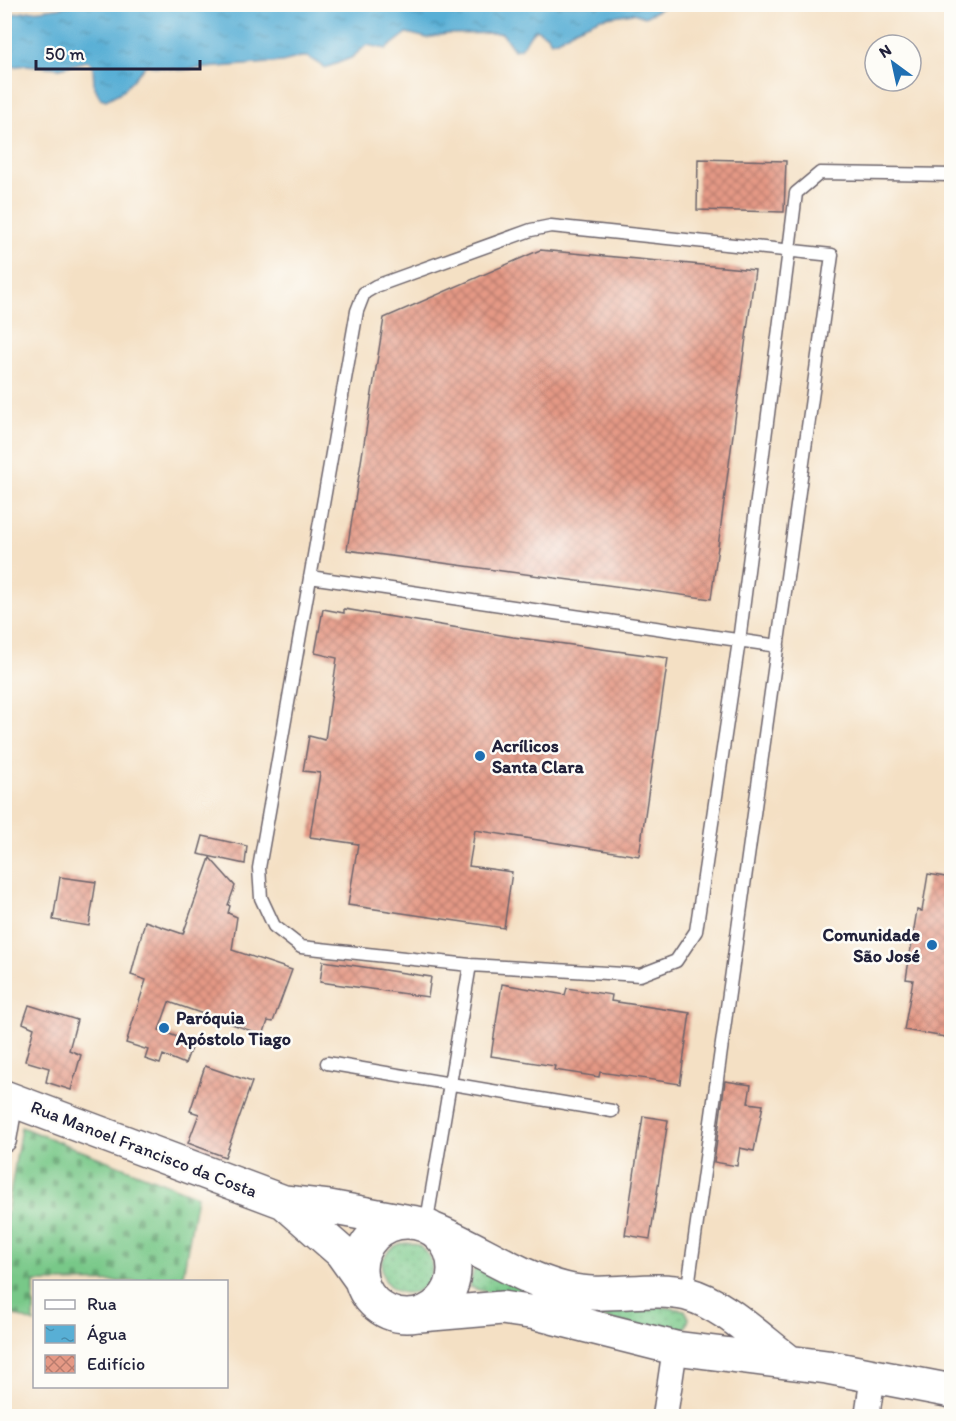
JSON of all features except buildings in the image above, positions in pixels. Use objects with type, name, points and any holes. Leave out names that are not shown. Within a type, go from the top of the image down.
[{"type":"main road","name":"Rua Manoel Francisco da Costa","points":[[8,1098],[284,1202],[329,1207],[422,1226],[468,1244],[506,1266],[566,1290],[596,1294],[666,1292],[700,1301],[740,1323],[791,1362],[951,1391]]},
{"type":"main road","name":"Rua Manoel Francisco da Costa","points":[[284,1202],[341,1252],[361,1280]]},
{"type":"main road","points":[[420,1315],[439,1304],[452,1283],[454,1268],[452,1253],[445,1240],[422,1226],[389,1225],[375,1234],[365,1247],[360,1262],[361,1280],[367,1294],[378,1306],[392,1314],[406,1316],[420,1315],[502,1308],[536,1313],[687,1349],[791,1362]]},
{"type":"main road","points":[[687,1349],[715,1331],[700,1301]]},
{"type":"street","points":[[4,1140],[8,1098]]},
{"type":"street","points":[[665,1416],[687,1349]]},
{"type":"street","points":[[867,1416],[873,1376]]},
{"type":"lane","points":[[700,1301],[778,646],[832,255],[789,250],[551,226],[509,238],[376,286],[364,294],[357,311],[259,868],[261,898],[274,926],[301,947],[470,965],[640,975],[676,961],[696,931],[739,641],[789,250],[796,193],[819,173],[951,175]]},
{"type":"lane","points":[[310,578],[778,646]]},
{"type":"lane","points":[[422,1226],[450,1084],[470,965]]},
{"type":"lane","points":[[327,1063],[612,1111]]},
{"type":"green space","points":[[21,1127],[197,1196],[182,1280],[33,1280],[33,1323],[5,1311],[5,1226]]},
{"type":"green space","points":[[407,1243],[416,1245],[427,1254],[432,1268],[430,1277],[421,1288],[407,1293],[398,1291],[387,1282],[382,1268],[384,1259],[393,1248]]},
{"type":"green space","points":[[475,1266],[642,1304],[685,1310],[689,1319],[686,1327],[674,1334],[490,1293],[469,1287]]},
{"type":"water","points":[[71,5],[667,5],[645,17],[633,13],[601,18],[575,29],[558,40],[551,41],[548,36],[536,29],[522,47],[514,50],[502,33],[446,34],[427,38],[407,33],[386,49],[367,45],[351,58],[325,68],[308,57],[282,62],[179,70],[146,65],[123,91],[106,100],[100,98],[94,85],[93,65],[87,61],[60,68],[26,65],[5,68],[5,16]]},
{"type":"place","name":"Acrílicos Santa Clara","points":[[480,756]]},
{"type":"place","name":"Comunidade São José","points":[[932,945]]},
{"type":"place","name":"Paróquia Apóstolo Tiago","points":[[164,1028]]}]
